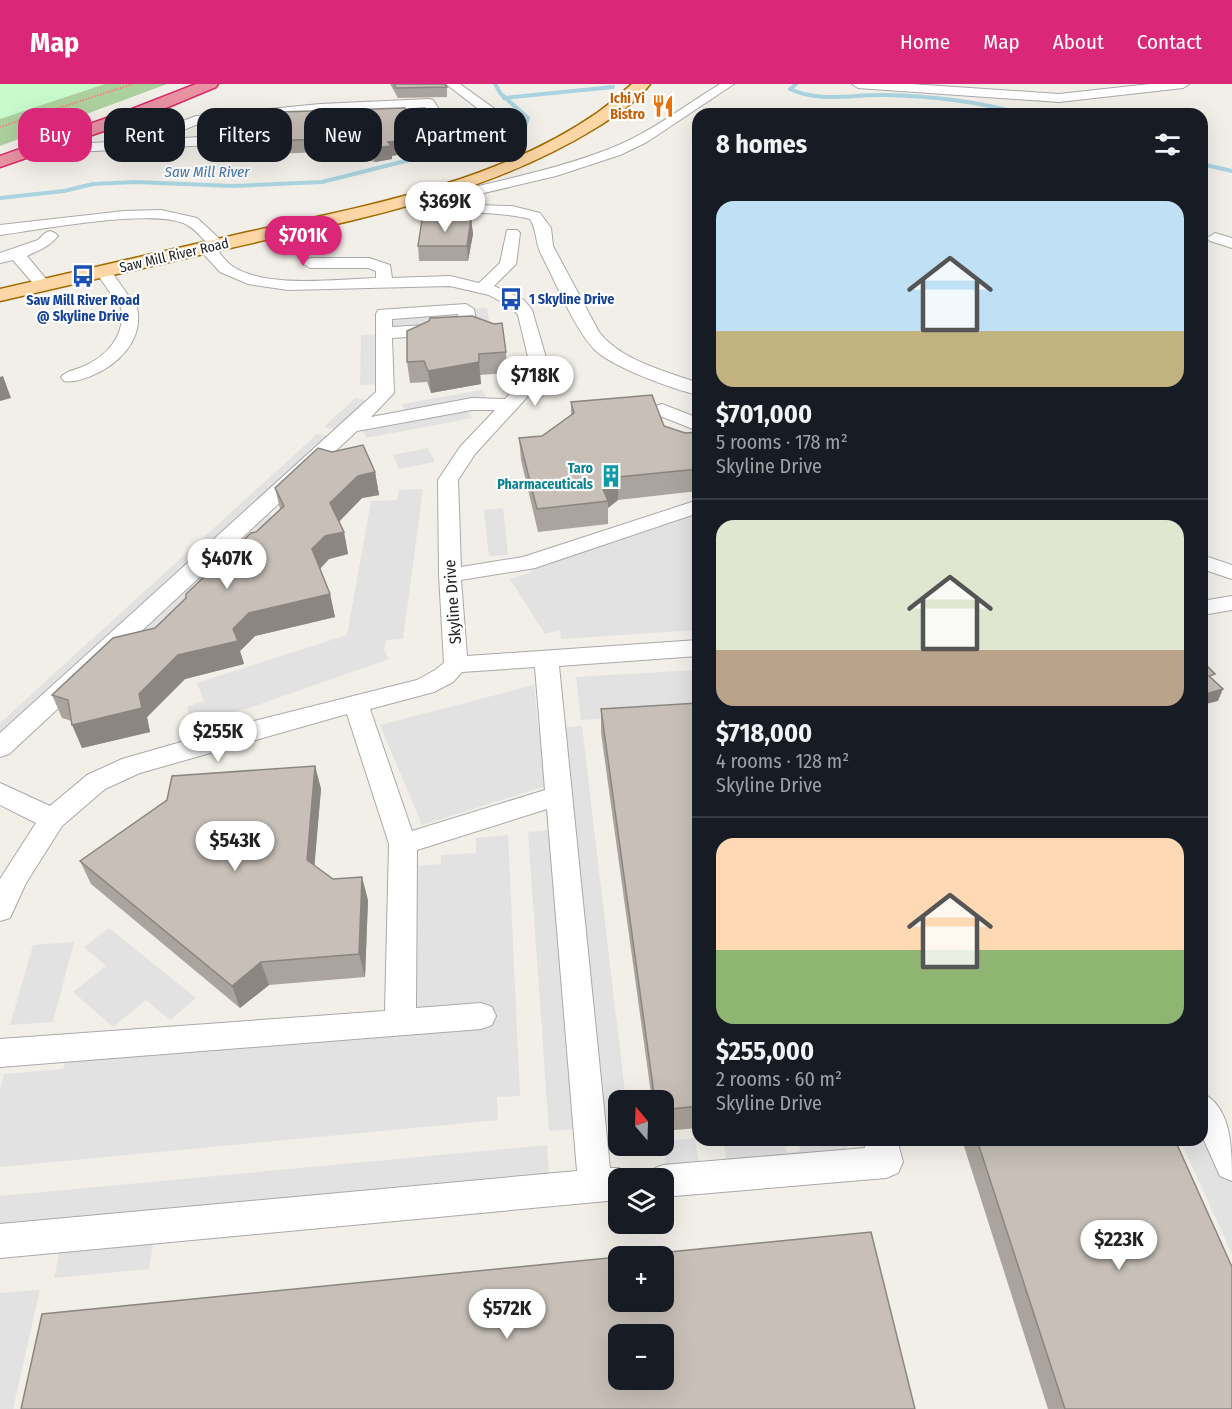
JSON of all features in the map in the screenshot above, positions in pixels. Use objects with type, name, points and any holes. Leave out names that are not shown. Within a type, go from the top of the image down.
[{"type":"highway","points":[[0,156],[194,84]]},
{"type":"highway","points":[[92,129],[210,84]]},
{"type":"highway","points":[[0,162],[18,156]]},
{"type":"main road","name":"Saw Mill River Road","points":[[527,156],[582,129],[618,105],[642,84]]},
{"type":"main road","name":"Saw Mill River Road","points":[[0,295],[103,271],[204,257],[410,202],[516,162]]},
{"type":"street","points":[[452,84],[485,108]]},
{"type":"street","points":[[410,202],[532,178],[615,152],[642,139],[728,84]]},
{"type":"street","points":[[858,84],[1049,98],[1091,96],[1184,84]]},
{"type":"street","points":[[292,111],[429,104],[432,108]]},
{"type":"street","points":[[410,202],[445,208],[512,210],[536,216],[543,228],[545,246],[591,333],[602,347],[625,362],[692,388]]},
{"type":"street","points":[[0,230],[54,230],[144,214],[179,216],[198,225],[204,257]]},
{"type":"street","points":[[0,258],[44,243],[54,230]]},
{"type":"street","points":[[484,287],[508,264],[512,233]]},
{"type":"street","points":[[1215,238],[1232,243]]},
{"type":"street","points":[[17,254],[44,285]]},
{"type":"street","name":"Skyline Drive","points":[[0,910],[14,879],[52,819],[96,782],[131,766],[425,686],[456,665],[450,575],[448,480],[467,451],[535,378],[538,367],[537,353],[529,320],[523,308],[511,299],[484,287],[450,280],[288,285],[268,289],[246,288],[229,285],[204,257]]},
{"type":"street","name":"Skyline Drive","points":[[204,257],[235,275],[288,285]]},
{"type":"street","points":[[310,263],[369,263],[384,268],[384,281]]},
{"type":"street","points":[[70,377],[97,368],[120,349],[126,337],[130,311],[128,304],[103,271]]},
{"type":"street","points":[[0,748],[385,393],[384,333]]},
{"type":"street","points":[[351,426],[472,404],[511,405]]},
{"type":"street","points":[[662,410],[692,422]]},
{"type":"street","points":[[450,575],[526,563],[692,508]]},
{"type":"street","points":[[1208,564],[1232,572]]},
{"type":"street","points":[[1208,607],[1232,603]]},
{"type":"street","points":[[456,665],[692,648]]},
{"type":"street","points":[[0,1241],[606,1185],[558,796],[546,657]]},
{"type":"street","points":[[356,704],[403,844],[400,1023]]},
{"type":"street","points":[[0,793],[52,819]]},
{"type":"street","points":[[403,844],[558,796]]},
{"type":"street","points":[[0,1053],[482,1016]]},
{"type":"street","points":[[1208,1116],[1232,1165]]},
{"type":"street","points":[[674,1180],[886,1162],[882,1146]]},
{"type":"path","points":[[0,127],[133,84]]},
{"type":"green space","points":[[0,84],[167,84],[92,112],[92,108],[18,108],[18,139],[0,146]]},
{"type":"green space","points":[[0,84],[105,84],[33,108],[18,108],[18,113],[0,119]]},
{"type":"shaded area","points":[[487,308],[490,326],[384,333],[384,314]]},
{"type":"shaded area","points":[[384,334],[384,384],[360,385],[361,335]]},
{"type":"shaded area","points":[[482,390],[488,401],[465,406],[472,418],[366,438],[360,424],[407,415],[402,404]]},
{"type":"shaded area","points":[[355,398],[375,402],[258,512],[280,518],[143,651],[115,643],[0,748],[0,723],[317,434],[329,436],[335,430],[324,427]]},
{"type":"shaded area","points":[[428,448],[435,462],[399,469],[393,455]]},
{"type":"shaded area","points":[[423,489],[403,639],[386,640],[384,650],[389,659],[249,708],[191,722],[187,707],[204,701],[197,683],[347,635],[371,501],[397,500],[399,490]]},
{"type":"shaded area","points":[[503,508],[508,555],[489,556],[484,510]]},
{"type":"shaded area","points":[[692,517],[692,630],[561,639],[560,630],[545,634],[510,579],[532,572],[531,569]]},
{"type":"shaded area","points":[[692,670],[692,712],[581,720],[576,677]]},
{"type":"shaded area","points":[[534,685],[538,729],[582,726],[625,1090],[608,1090],[608,1127],[549,1131],[528,832],[548,830],[543,787],[422,825],[380,725]]},
{"type":"shaded area","points":[[508,835],[520,1096],[497,1097],[498,1120],[0,1167],[0,1091],[4,1074],[63,1069],[69,1048],[400,1023],[403,867],[441,864],[441,855],[476,853],[476,838]]},
{"type":"shaded area","points":[[109,928],[196,998],[170,1020],[146,1000],[113,1027],[73,992],[106,966],[84,947]]},
{"type":"shaded area","points":[[74,942],[53,1022],[10,1025],[33,945]]},
{"type":"shaded area","points":[[1208,1119],[1210,1119],[1232,1165],[1232,1254],[1183,1146],[1208,1146]]},
{"type":"shaded area","points":[[692,1138],[692,1146],[696,1146],[701,1178],[674,1180],[674,1168],[666,1168],[664,1156],[674,1156],[674,1140]]},
{"type":"shaded area","points":[[547,1145],[550,1189],[156,1226],[149,1269],[54,1278],[63,1235],[0,1241],[0,1196]]},
{"type":"shaded area","points":[[724,1146],[785,1146],[787,1153],[800,1151],[799,1146],[846,1146],[851,1165],[729,1176]]},
{"type":"shaded area","points":[[40,1290],[13,1409],[0,1409],[0,1293]]},
{"type":"building","points":[[394,84],[445,84],[447,87],[396,88]]},
{"type":"building","points":[[394,108],[394,142],[388,142],[391,146],[382,147],[382,109]]},
{"type":"building","points":[[304,111],[304,140],[292,140],[292,112]]},
{"type":"building","points":[[471,219],[467,246],[418,246],[422,220]]},
{"type":"building","points":[[472,316],[494,324],[502,323],[506,352],[479,354],[479,362],[428,371],[424,361],[407,362],[407,331],[429,321],[430,318]]},
{"type":"building","name":"Taro Pharmaceuticals","points":[[652,395],[664,426],[685,433],[692,432],[692,470],[618,477],[603,489],[608,501],[537,509],[519,438],[542,436],[574,413],[571,402]]},
{"type":"building","points":[[363,445],[375,472],[358,476],[330,503],[344,532],[325,536],[312,549],[330,594],[249,613],[233,629],[238,641],[178,655],[139,694],[142,708],[72,725],[68,700],[52,695],[113,638],[155,628],[186,598],[186,594],[251,533],[256,532],[284,506],[275,488],[318,448],[332,452]]},
{"type":"building","points":[[1208,667],[1215,674],[1209,676],[1223,689],[1208,693]]},
{"type":"building","points":[[692,703],[692,1107],[674,1109],[674,1090],[653,1090],[601,709]]},
{"type":"building","points":[[315,766],[307,860],[333,879],[362,877],[359,954],[261,962],[232,986],[80,861],[167,800],[172,776]]},
{"type":"building","points":[[979,1146],[1178,1146],[1232,1267],[1232,1409],[1065,1409]]},
{"type":"building","points":[[871,1232],[915,1409],[21,1409],[42,1314],[608,1258],[608,1312],[674,1312],[674,1251]]},
{"type":"waterway","name":"Saw Mill River","points":[[495,84],[505,98]]},
{"type":"waterway","points":[[796,84],[790,89],[813,96],[885,95],[937,98],[996,108]]},
{"type":"waterway","points":[[505,98],[613,87]]},
{"type":"waterway","name":"Saw Mill River","points":[[0,198],[64,191],[93,184],[135,182],[233,186],[322,182],[457,148],[521,139],[528,118],[505,98]]},
{"type":"waterway","points":[[1208,165],[1232,171]]},
{"type":"place","name":"Ichi Yi Bistro","points":[[663,106]]},
{"type":"place","name":"Saw Mill River Road @ Skyline Drive","points":[[83,276]]},
{"type":"place","name":"1 Skyline Drive","points":[[511,299]]},
{"type":"place","name":"Taro Pharmaceuticals","points":[[611,476]]}]
